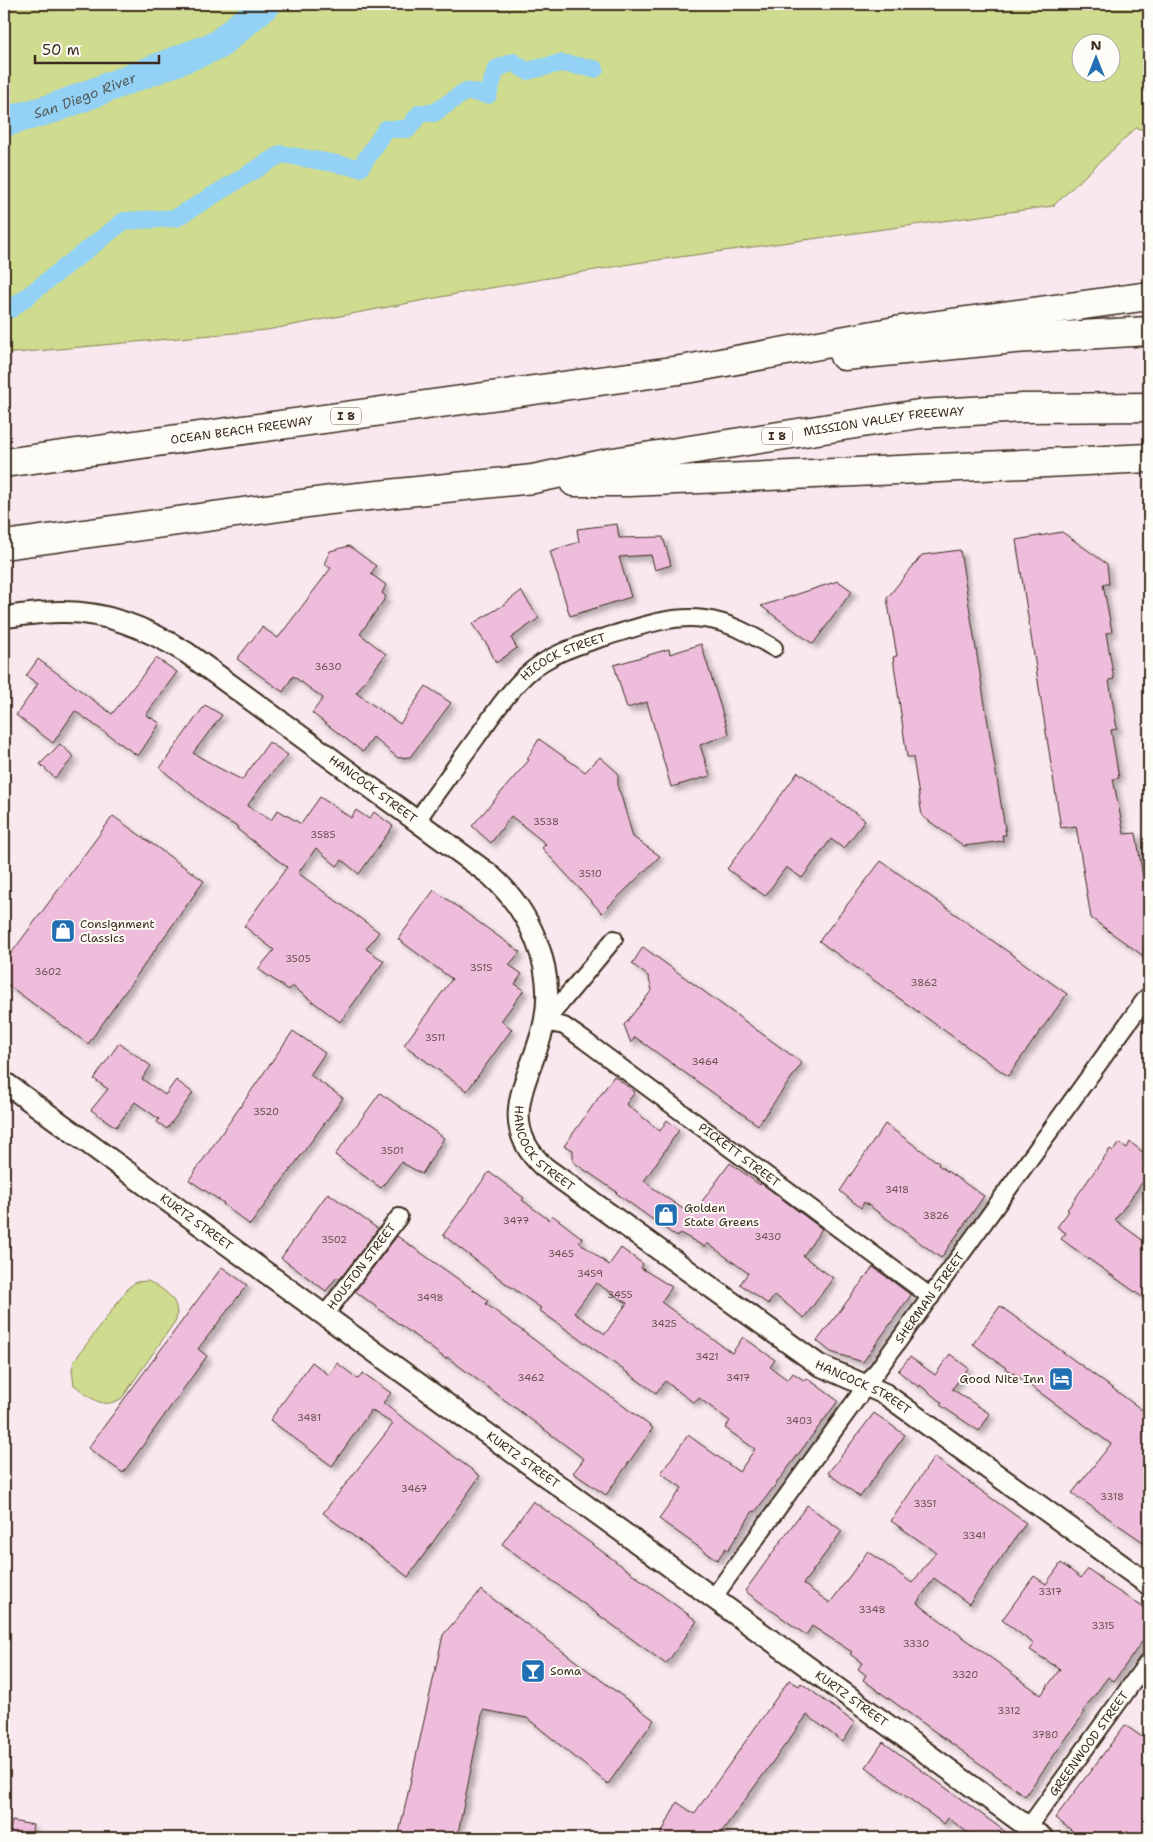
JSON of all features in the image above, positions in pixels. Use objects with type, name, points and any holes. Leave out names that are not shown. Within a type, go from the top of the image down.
[{"type":"highway","name":"I 8","points":[[687,369],[901,330],[1149,296]]},
{"type":"highway","points":[[687,369],[890,352],[1014,339],[1149,331]]},
{"type":"highway","name":"OCEAN BEACH FREEWAY","points":[[4,463],[687,369]]},
{"type":"highway","name":"MISSION VALLEY FREEWAY","points":[[532,479],[613,462],[919,414],[1049,407],[1149,407]]},
{"type":"highway","points":[[532,479],[572,482],[629,482],[1149,458]]},
{"type":"highway","name":"I 8","points":[[4,545],[330,500],[532,479]]},
{"type":"street","name":"HANCOCK STREET","points":[[4,617],[65,612],[92,614],[118,620],[165,639],[187,653],[489,874],[504,888],[523,913],[534,935],[543,964],[547,989],[545,1022],[523,1084],[519,1107],[522,1134],[535,1159],[820,1365],[885,1394],[1149,1584]]},
{"type":"street","name":"HICOCK STREET","points":[[417,821],[517,685],[538,665],[559,653],[581,644],[643,625],[679,618],[705,619],[718,622],[740,629],[774,648]]},
{"type":"street","points":[[545,1022],[614,939]]},
{"type":"street","name":"SHERMAN STREET","points":[[714,1598],[1146,998]]},
{"type":"street","name":"PICKETT STREET","points":[[545,1022],[564,1026],[931,1297]]},
{"type":"street","name":"KURTZ STREET","points":[[4,1082],[1035,1833]]},
{"type":"street","name":"HOUSTON STREET","points":[[324,1316],[399,1217]]},
{"type":"street","name":"GREENWOOD STREET","points":[[1035,1833],[1149,1660]]},
{"type":"green space","points":[[4,4],[1149,4],[1149,131],[1136,128],[1053,206],[636,263],[467,292],[267,330],[4,354]]},
{"type":"green space","points":[[148,1281],[160,1288],[174,1301],[177,1313],[176,1320],[122,1398],[108,1403],[96,1401],[74,1385],[72,1370],[74,1361],[129,1287],[136,1282]]},
{"type":"building","points":[[617,524],[619,538],[663,537],[671,565],[655,570],[651,555],[619,557],[631,597],[570,616],[550,551],[579,542],[577,529]]},
{"type":"building","points":[[1062,532],[1107,564],[1109,584],[1103,584],[1112,632],[1106,633],[1114,679],[1109,680],[1117,729],[1111,730],[1119,778],[1113,779],[1124,834],[1136,833],[1144,884],[1149,886],[1149,960],[1091,918],[1076,826],[1061,828],[1016,540]]},
{"type":"building","points":[[349,546],[376,566],[371,574],[386,585],[382,593],[386,597],[360,634],[386,654],[356,693],[400,724],[426,686],[451,703],[410,757],[398,758],[373,737],[363,752],[312,713],[323,698],[293,676],[283,692],[237,659],[262,627],[278,638],[331,568],[324,564],[330,551]]},
{"type":"building","points":[[960,550],[1006,835],[1002,835],[1003,841],[964,846],[922,816],[913,757],[907,757],[893,657],[897,656],[887,598],[922,555]]},
{"type":"building","points":[[838,581],[852,591],[813,644],[761,606]]},
{"type":"building","points":[[521,591],[539,618],[511,638],[517,648],[496,663],[488,646],[472,624],[502,606]]},
{"type":"building","points":[[701,644],[729,734],[700,745],[710,776],[671,787],[647,702],[627,708],[614,665],[669,649],[670,654]]},
{"type":"building","points":[[156,658],[177,672],[146,715],[160,723],[138,756],[75,711],[53,743],[16,715],[38,684],[26,676],[38,659],[112,714]]},
{"type":"building","points":[[205,705],[222,715],[193,753],[242,780],[269,742],[288,755],[247,806],[271,820],[278,810],[301,824],[320,797],[351,818],[356,810],[369,819],[374,812],[393,826],[359,874],[342,860],[337,866],[316,848],[298,873],[379,932],[366,949],[384,961],[340,1022],[292,986],[289,990],[258,969],[274,950],[244,926],[287,867],[237,829],[238,827],[220,817],[160,768]]},
{"type":"building","points":[[539,739],[585,772],[600,757],[618,773],[618,790],[633,837],[660,856],[602,913],[542,848],[546,844],[511,816],[491,843],[472,826],[529,760],[527,759]]},
{"type":"building","points":[[60,744],[74,757],[55,778],[40,764]]},
{"type":"building","points":[[798,772],[865,820],[844,849],[831,839],[802,878],[786,867],[765,896],[727,869]]},
{"type":"building","points":[[113,816],[204,881],[88,1044],[4,982],[4,963]]},
{"type":"building","points":[[881,861],[1067,994],[1008,1076],[819,941]]},
{"type":"building","points":[[434,890],[520,952],[509,965],[522,974],[515,984],[524,990],[501,1021],[512,1029],[467,1091],[404,1045],[452,979],[398,939]]},
{"type":"building","points":[[643,947],[802,1063],[758,1125],[635,1037],[631,1043],[624,1025],[652,990],[648,976],[632,964]]},
{"type":"building","points":[[293,1031],[325,1053],[310,1075],[343,1098],[250,1225],[224,1203],[189,1180]]},
{"type":"building","points":[[119,1043],[151,1066],[142,1079],[165,1095],[176,1080],[193,1093],[167,1129],[157,1122],[159,1119],[135,1102],[116,1127],[91,1110],[108,1089],[94,1079]]},
{"type":"building","points":[[614,1076],[635,1092],[626,1104],[660,1131],[667,1120],[679,1130],[644,1181],[661,1194],[692,1215],[730,1163],[760,1185],[761,1183],[822,1229],[803,1256],[833,1278],[804,1318],[775,1295],[768,1304],[740,1284],[748,1273],[707,1243],[705,1247],[680,1233],[677,1237],[573,1162],[573,1150],[564,1146]]},
{"type":"building","points":[[380,1093],[444,1138],[422,1174],[401,1162],[381,1188],[335,1155]]},
{"type":"building","points":[[885,1124],[939,1163],[938,1165],[984,1196],[941,1258],[864,1202],[861,1208],[840,1191]]},
{"type":"building","points":[[1130,1142],[1149,1157],[1149,1173],[1115,1220],[1149,1245],[1149,1302],[1061,1239],[1066,1233],[1057,1227],[1110,1149],[1113,1151],[1119,1143],[1127,1148]]},
{"type":"building","points":[[489,1172],[524,1198],[522,1200],[549,1220],[552,1215],[582,1238],[579,1242],[609,1265],[621,1248],[643,1264],[641,1268],[672,1287],[661,1302],[732,1353],[743,1337],[775,1360],[770,1367],[788,1380],[793,1373],[805,1381],[807,1378],[838,1401],[755,1512],[753,1511],[728,1550],[726,1548],[717,1560],[659,1519],[682,1488],[661,1473],[688,1435],[739,1472],[755,1449],[725,1428],[730,1421],[699,1398],[694,1403],[665,1381],[656,1393],[539,1310],[541,1308],[443,1235]],"holes":[[[596,1283],[627,1303],[605,1334],[574,1313]]]},
{"type":"building","points":[[328,1193],[378,1229],[340,1279],[337,1277],[326,1291],[281,1258]]},
{"type":"building","points":[[397,1236],[488,1300],[486,1304],[653,1428],[606,1495],[573,1473],[584,1459],[355,1291]]},
{"type":"building","points":[[222,1267],[247,1285],[198,1349],[207,1356],[123,1473],[88,1448]]},
{"type":"building","points":[[873,1267],[911,1295],[863,1362],[831,1352],[817,1341]]},
{"type":"building","name":"Good Nite Inn","points":[[1000,1306],[1149,1415],[1149,1546],[1072,1493],[1111,1444],[973,1344]]},
{"type":"building","points":[[950,1354],[968,1368],[952,1389],[990,1414],[979,1431],[940,1405],[942,1403],[920,1385],[919,1387],[898,1371],[910,1357],[935,1375]]},
{"type":"building","points":[[312,1362],[329,1375],[337,1363],[358,1379],[363,1373],[391,1393],[383,1403],[480,1476],[408,1577],[323,1513],[393,1424],[371,1410],[332,1466],[270,1420]]},
{"type":"building","points":[[874,1413],[905,1435],[860,1497],[828,1473]]},
{"type":"building","points":[[934,1457],[1026,1523],[969,1604],[934,1578],[917,1603],[1041,1695],[1060,1669],[1030,1650],[1034,1644],[1002,1620],[1034,1576],[1046,1584],[1061,1563],[1081,1578],[1088,1569],[1102,1581],[1149,1611],[1149,1632],[1114,1681],[1108,1677],[1025,1796],[863,1680],[866,1675],[858,1669],[862,1663],[850,1654],[852,1652],[812,1626],[806,1635],[745,1591],[807,1505],[842,1531],[803,1584],[830,1603],[868,1551],[912,1583],[936,1552],[891,1521]]},
{"type":"building","points":[[533,1501],[697,1621],[666,1664],[502,1544]]},
{"type":"building","points":[[481,1590],[654,1720],[608,1784],[527,1718],[483,1710],[457,1838],[398,1838],[443,1635]]},
{"type":"building","points":[[789,1680],[799,1686],[801,1683],[855,1723],[843,1742],[807,1715],[717,1838],[659,1838],[677,1802],[694,1814]]},
{"type":"building","points":[[1125,1725],[1149,1742],[1149,1838],[1082,1838],[1055,1818]]},
{"type":"building","points":[[883,1742],[1014,1838],[975,1838],[948,1818],[944,1824],[866,1767]]},
{"type":"building","points":[[12,1821],[33,1825],[31,1838],[9,1838]]},
{"type":"waterway","name":"San Diego River","points":[[4,122],[54,108],[218,45],[266,4]]},
{"type":"waterway","points":[[4,310],[11,309],[124,221],[176,218],[281,154],[360,168],[386,129],[408,129],[420,113],[434,113],[466,91],[488,95],[496,69],[513,62],[527,71],[561,63],[595,69]]},
{"type":"place","name":"Consignment Classics","points":[[63,931]]},
{"type":"place","name":"Golden State Greens","points":[[666,1215]]},
{"type":"place","name":"Good Nite Inn","points":[[1061,1379]]},
{"type":"place","name":"Soma","points":[[533,1671]]}]
